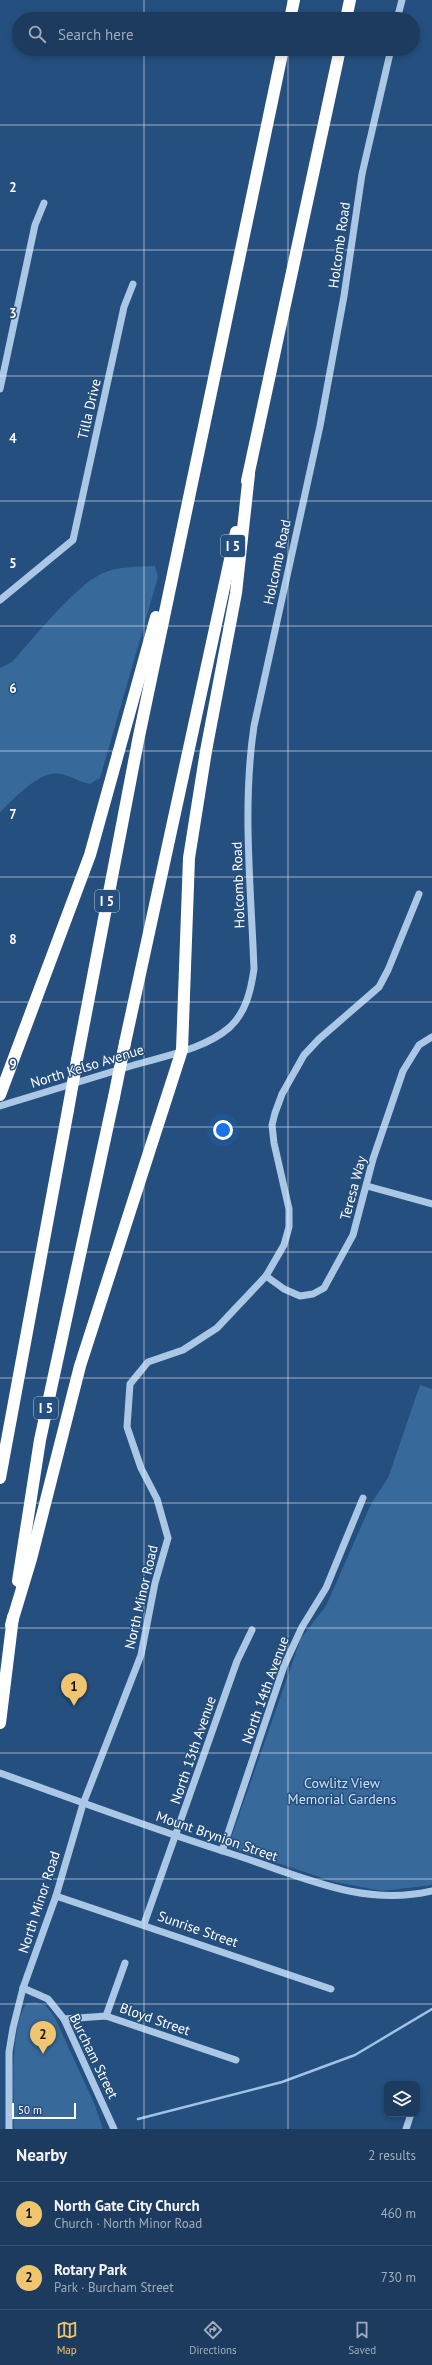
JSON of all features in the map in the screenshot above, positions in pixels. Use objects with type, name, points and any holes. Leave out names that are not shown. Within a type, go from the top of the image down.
[{"type":"highway","points":[[291,12],[294,0]]},
{"type":"highway","points":[[347,12],[350,0]]},
{"type":"highway","name":"I 5","points":[[0,1478],[76,1060],[138,741],[282,56]]},
{"type":"highway","name":"I 5","points":[[0,1723],[11,1625],[40,1440],[338,56]]},
{"type":"highway","points":[[11,1625],[31,1559],[80,1366],[182,1050],[190,858],[206,752],[236,593],[248,474]]},
{"type":"highway","points":[[0,1095],[90,855],[185,512]]},
{"type":"street","points":[[399,12],[402,0]]},
{"type":"street","name":"Holcomb Road","points":[[182,1050],[212,1038],[230,1026],[245,1006],[251,989],[254,969],[248,797],[249,762],[254,726],[320,426],[344,296],[362,174],[389,56]]},
{"type":"street","points":[[0,389],[35,226],[44,203]]},
{"type":"street","name":"Tilla Drive","points":[[0,600],[73,540],[124,307],[133,284]]},
{"type":"street","name":"North Minor Road","points":[[9,2129],[9,2052],[13,2028],[23,1988],[56,1896],[83,1804],[141,1655],[155,1583],[168,1538],[157,1499],[141,1468],[127,1427],[130,1384],[148,1362],[184,1350],[217,1328],[266,1276],[284,1245],[289,1227],[289,1209],[274,1143],[272,1125],[282,1094],[304,1055],[319,1039],[379,987],[388,970],[418,894]]},
{"type":"street","name":"Teresa Way","points":[[266,1276],[284,1289],[300,1296],[314,1294],[324,1288],[353,1235],[374,1159],[403,1071],[419,1045],[432,1037]]},
{"type":"street","name":"North Kelso Avenue","points":[[0,1106],[182,1050]]},
{"type":"street","points":[[367,1186],[432,1204]]},
{"type":"street","name":"North 14th Avenue","points":[[222,1851],[284,1666],[302,1627],[326,1588],[363,1498]]},
{"type":"street","name":"North 13th Avenue","points":[[144,1924],[177,1836],[237,1661],[252,1630]]},
{"type":"street","name":"Mount Brynion Street","points":[[0,1773],[83,1804],[338,1890],[385,1896],[410,1896],[432,1891]]},
{"type":"street","name":"Sunrise Street","points":[[56,1896],[144,1924],[332,1989]]},
{"type":"street","points":[[106,2016],[125,1963]]},
{"type":"street","name":"Burcham Street","points":[[23,1988],[48,1999],[64,2019],[114,2129]]},
{"type":"street","name":"Bloyd Street","points":[[64,2019],[106,2016],[236,2060]]},
{"type":"street","points":[[406,2129],[410,2117]]},
{"type":"green space","points":[[155,566],[158,577],[100,778],[90,784],[61,774],[45,776],[28,786],[0,812],[0,668],[12,662],[67,601],[90,581],[107,571],[128,567]]},
{"type":"green space","name":"Cowlitz View Memorial Gardens","points":[[420,1385],[432,1389],[432,1885],[383,1891],[335,1882],[228,1847],[301,1638],[326,1606],[371,1504],[388,1478]]},
{"type":"green space","points":[[35,2002],[46,2006],[54,2016],[94,2103],[103,2129],[14,2129],[13,2082],[17,2028],[21,2014],[27,2003]]},
{"type":"waterway","points":[[138,2119],[282,2082],[355,2055],[432,2009]]},
{"type":"place","name":"North Gate City Church","points":[[74,1706]]},
{"type":"place","name":"Rotary Park","points":[[43,2054]]}]
